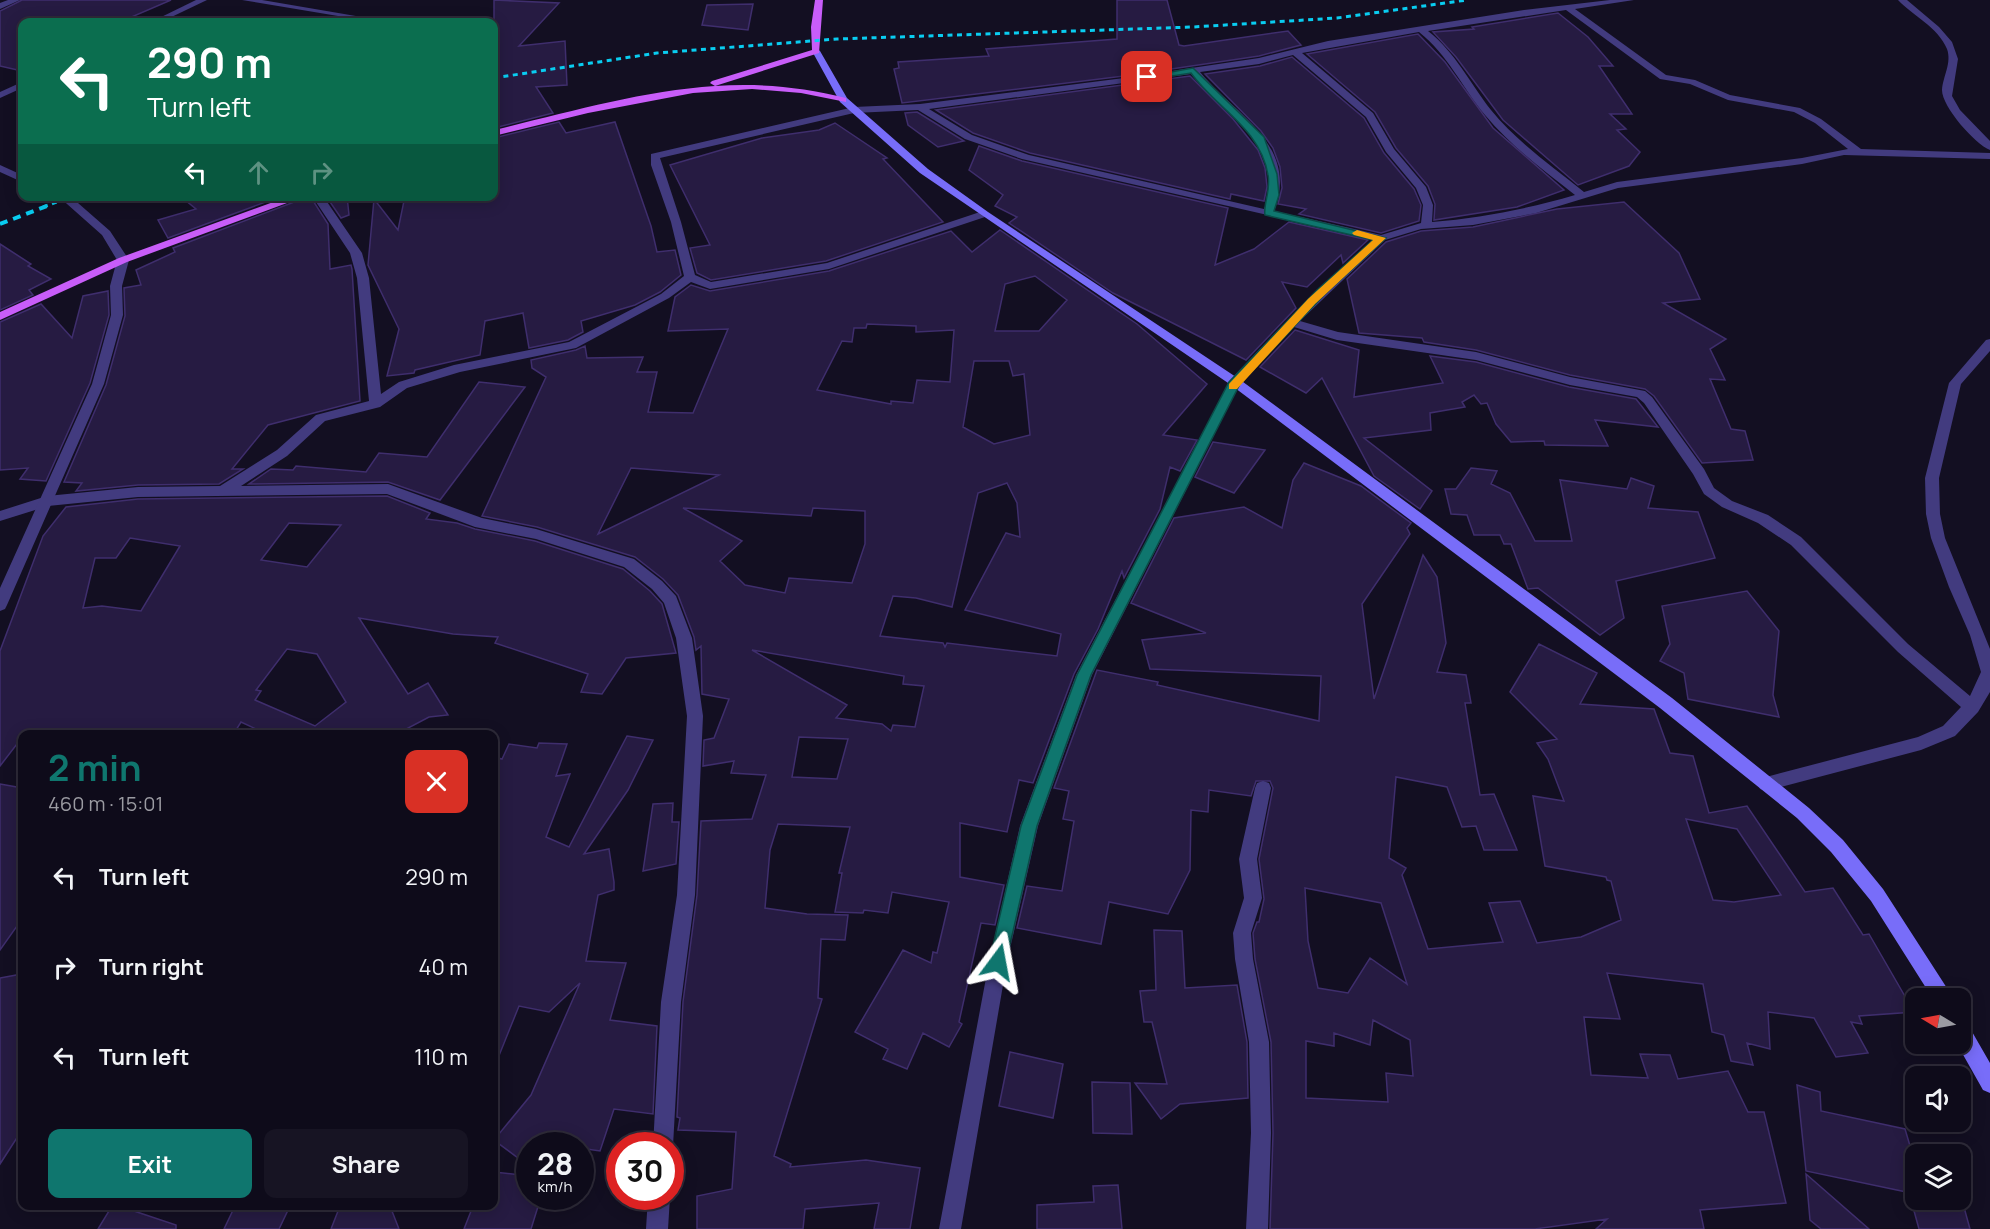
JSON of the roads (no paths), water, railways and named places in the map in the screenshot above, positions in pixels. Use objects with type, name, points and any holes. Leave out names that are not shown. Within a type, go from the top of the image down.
[{"type":"main road","points":[[817,2],[816,51],[832,85],[854,110],[924,171],[984,214],[1235,382],[1666,703],[1803,813],[1837,846],[1876,895],[1937,988]]},
{"type":"main road","points":[[498,133],[588,110],[693,90],[816,51]]},
{"type":"main road","points":[[693,90],[752,86],[801,90],[843,100]]},
{"type":"main road","points":[[0,316],[123,260],[287,201]]},
{"type":"main road","points":[[1971,1049],[1990,1083]]},
{"type":"street","points":[[0,6],[16,0]]},
{"type":"street","points":[[164,18],[203,0]]},
{"type":"street","points":[[246,0],[361,18]]},
{"type":"street","points":[[1320,0],[1332,0]]},
{"type":"street","points":[[984,214],[829,266],[710,286],[690,277],[655,156],[854,110],[920,107],[1193,70],[1422,30],[1630,0]]},
{"type":"street","points":[[1902,0],[1951,48],[1953,69],[1946,92],[1950,103],[1965,123],[1990,147]]},
{"type":"street","points":[[1568,8],[1663,77],[1692,82],[1728,98],[1797,110],[1818,121],[1859,153]]},
{"type":"street","points":[[1422,30],[1450,54],[1476,97],[1516,143],[1580,194]]},
{"type":"street","points":[[1295,52],[1370,115],[1390,150],[1421,187],[1428,205],[1426,225]]},
{"type":"street","points":[[1193,70],[1206,88],[1259,137],[1270,163],[1274,195],[1268,213]]},
{"type":"street","points":[[0,95],[18,87]]},
{"type":"street","points":[[920,107],[935,120],[958,132],[1026,156],[1381,238]]},
{"type":"street","points":[[950,1229],[998,962],[1029,826],[1084,675],[1235,382],[1292,322],[1381,238],[1426,225],[1473,222],[1536,210],[1580,194],[1649,179],[1859,153],[1990,156]]},
{"type":"street","points":[[0,168],[18,176]]},
{"type":"street","points":[[0,605],[98,384],[117,315],[116,286],[123,260],[106,232],[69,201]]},
{"type":"street","points":[[320,201],[356,253],[363,278],[376,404]]},
{"type":"street","points":[[223,491],[282,453],[321,418],[376,404],[403,385],[458,368],[572,345],[665,296],[690,277]]},
{"type":"street","points":[[1292,322],[1337,336],[1476,356],[1570,381],[1641,394],[1648,400],[1699,472],[1709,491],[1727,504],[1763,519],[1796,541],[1903,648],[1972,707]]},
{"type":"street","points":[[1766,784],[1921,743],[1949,731],[1972,707],[1985,686],[1989,672],[1984,633],[1956,587],[1938,538],[1933,514],[1932,478],[1955,383],[1990,343]]},
{"type":"street","points":[[0,516],[47,501],[138,492],[388,489],[480,523],[536,534],[629,563],[657,585],[671,600],[684,638],[695,716],[687,895],[671,1002],[664,1132]]},
{"type":"street","points":[[1257,1229],[1261,1133],[1259,1042],[1244,959],[1242,933],[1253,898],[1248,859],[1263,788]]},
{"type":"street","points":[[657,1229],[658,1210]]},
{"type":"railway","points":[[498,77],[657,53],[837,39],[1193,27],[1337,18],[1467,0]]},
{"type":"railway","points":[[43,207],[59,201]]},
{"type":"railway","points":[[0,224],[47,206]]}]
